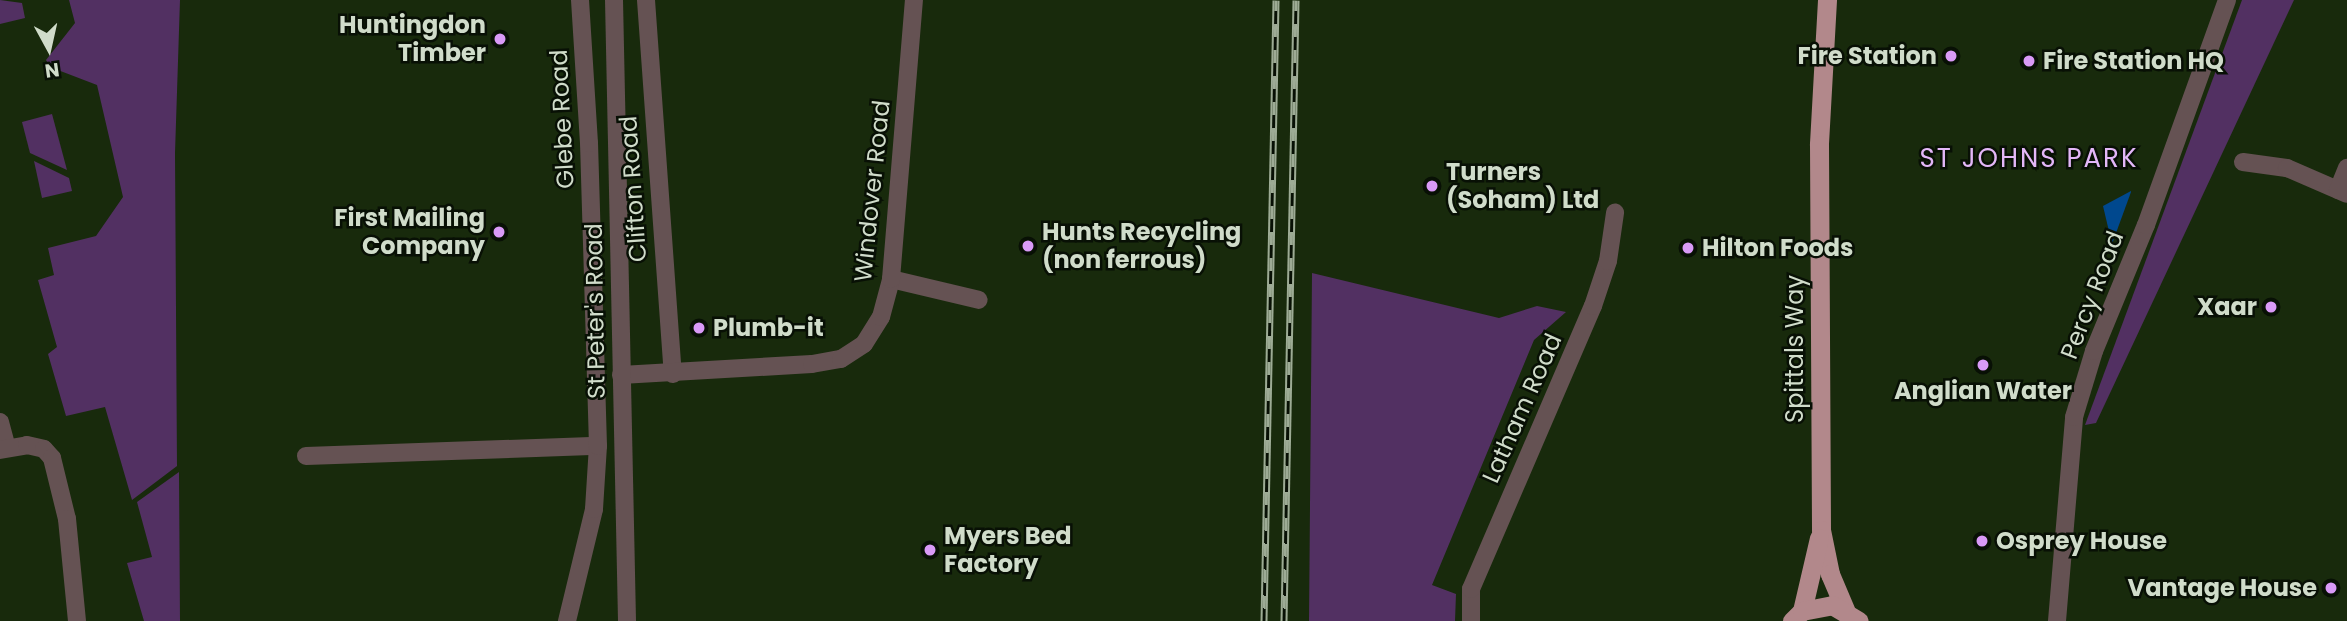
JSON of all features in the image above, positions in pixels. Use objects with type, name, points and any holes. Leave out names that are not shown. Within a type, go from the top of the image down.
[{"type":"highway","name":"Spittals Way","points":[[1821,530],[1819,145],[1827,0]]},
{"type":"highway","points":[[1821,530],[1830,574],[1852,615]]},
{"type":"highway","points":[[1797,616],[1821,530]]},
{"type":"highway","points":[[1797,616],[1816,606],[1852,615]]},
{"type":"street","name":"Glebe Road","points":[[567,621],[594,509],[598,446],[580,0]]},
{"type":"street","name":"St Peter's Road","points":[[614,0],[627,621]]},
{"type":"street","name":"Clifton Road","points":[[646,0],[673,373]]},
{"type":"street","name":"Windover Road","points":[[621,375],[759,370],[841,359],[864,344],[881,317],[891,279],[914,0]]},
{"type":"street","name":"Percy Road","points":[[2057,621],[2074,417],[2094,351],[2146,225],[2227,0]]},
{"type":"street","points":[[2244,162],[2287,168],[2342,192],[2347,168]]},
{"type":"street","name":"Latham Road","points":[[1471,621],[1476,578],[1593,306],[1608,261],[1615,213]]},
{"type":"street","points":[[891,279],[979,300]]},
{"type":"street","points":[[0,422],[3,449],[27,445],[44,449],[52,458],[67,519],[77,621]]},
{"type":"street","points":[[306,456],[598,446]]},
{"type":"shaded area","points":[[0,0],[22,3],[25,18],[0,24]]},
{"type":"shaded area","points":[[69,0],[180,0],[175,153],[177,466],[132,500],[105,407],[66,416],[48,354],[57,347],[38,280],[54,275],[48,248],[96,236],[123,197],[97,85],[50,67],[46,60],[75,23]]},
{"type":"shaded area","points":[[2242,0],[2294,0],[2096,423],[2085,425]]},
{"type":"shaded area","points":[[52,114],[67,170],[30,153],[22,122]]},
{"type":"shaded area","points":[[34,161],[69,178],[72,191],[42,198]]},
{"type":"shaded area","points":[[1312,273],[1499,318],[1537,306],[1566,312],[1534,340],[1432,585],[1456,594],[1455,621],[1309,621]]},
{"type":"shaded area","points":[[179,472],[180,621],[144,621],[127,563],[152,557],[137,502]]},
{"type":"water","points":[[2131,192],[2112,244],[2103,206]]},
{"type":"railway","points":[[1264,621],[1276,0]]},
{"type":"railway","points":[[1284,621],[1296,0]]},
{"type":"place","name":"Huntingdon Timber","points":[[500,39]]},
{"type":"place","name":"Fire Station","points":[[1951,56]]},
{"type":"place","name":"Fire Station HQ","points":[[2029,61]]},
{"type":"place","name":"Turners (Soham) Ltd","points":[[1432,186]]},
{"type":"place","name":"First Mailing Company","points":[[499,232]]},
{"type":"place","name":"Hunts Recycling (non ferrous)","points":[[1028,246]]},
{"type":"place","name":"Hilton Foods","points":[[1688,248]]},
{"type":"place","name":"Xaar","points":[[2271,307]]},
{"type":"place","name":"Plumb-it","points":[[699,328]]},
{"type":"place","name":"Anglian Water","points":[[1983,365]]},
{"type":"place","name":"Osprey House","points":[[1982,541]]},
{"type":"place","name":"Myers Bed Factory","points":[[930,550]]},
{"type":"place","name":"Vantage House","points":[[2331,588]]},
{"type":"district","name":"ST JOHNS PARK","points":[[2029,159]]}]
